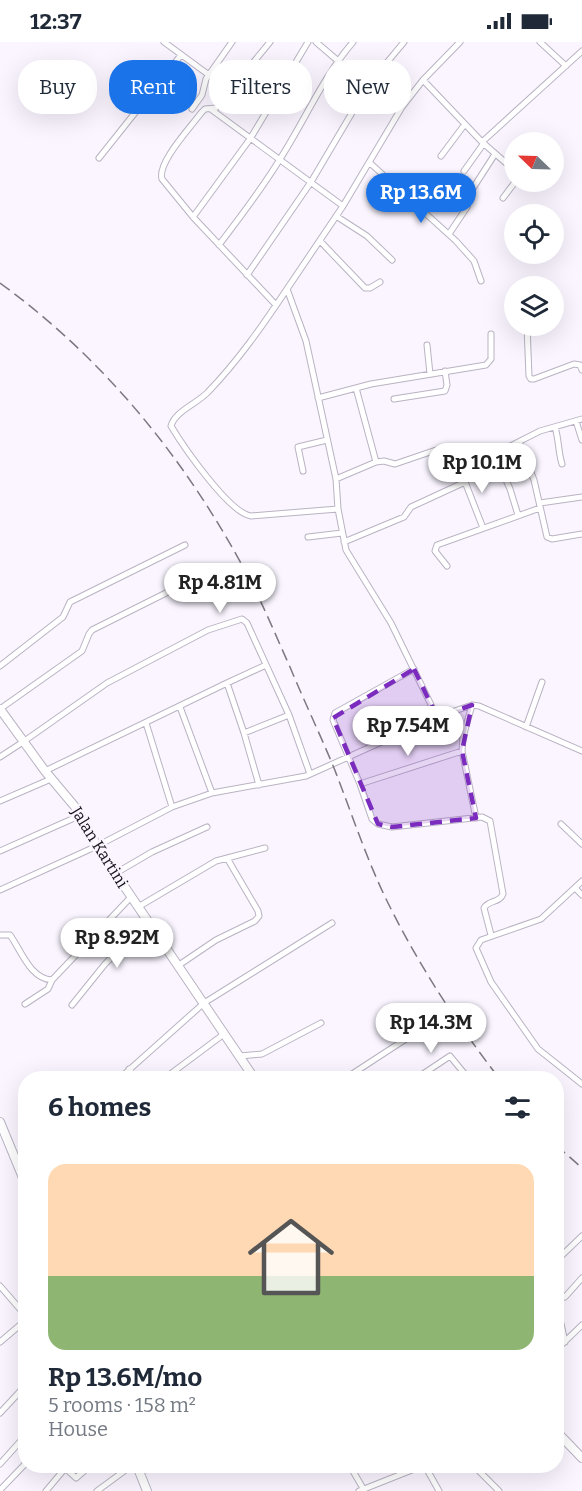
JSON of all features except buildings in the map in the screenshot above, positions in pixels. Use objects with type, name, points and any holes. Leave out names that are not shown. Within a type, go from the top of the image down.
[{"type":"street","points":[[219,60],[232,42]]},
{"type":"street","points":[[255,60],[270,42]]},
{"type":"street","points":[[193,217],[250,138],[308,42]]},
{"type":"street","points":[[316,42],[337,60],[353,42]]},
{"type":"street","points":[[389,60],[404,42]]},
{"type":"street","points":[[411,95],[460,42]]},
{"type":"street","points":[[540,42],[566,66]]},
{"type":"street","points":[[168,43],[209,75],[197,102]]},
{"type":"street","points":[[464,171],[483,143],[582,51]]},
{"type":"street","points":[[99,158],[182,55]]},
{"type":"street","points":[[423,80],[483,143],[504,162]]},
{"type":"street","points":[[219,245],[280,160],[324,83]]},
{"type":"street","points":[[209,110],[205,109],[201,113],[165,161],[160,172],[162,180],[193,217],[276,305]]},
{"type":"street","points":[[217,114],[344,206]]},
{"type":"street","points":[[247,275],[311,182],[351,114]]},
{"type":"street","points":[[338,509],[243,515],[213,484],[171,426],[175,418],[208,392],[252,339],[344,206],[398,114]]},
{"type":"street","points":[[441,156],[465,124]]},
{"type":"street","points":[[466,199],[495,154]]},
{"type":"street","points":[[370,163],[449,234],[474,261],[481,281]]},
{"type":"street","points":[[503,198],[508,192]]},
{"type":"street","points":[[449,234],[467,207]]},
{"type":"street","points":[[336,216],[367,236],[392,260]]},
{"type":"street","points":[[320,241],[365,288],[370,288],[380,282]]},
{"type":"street","points":[[287,289],[306,341],[336,479],[344,542],[350,557],[391,623],[437,717]]},
{"type":"street","points":[[318,398],[356,388],[488,364],[491,359],[491,334]]},
{"type":"street","points":[[528,336],[531,379],[574,364],[580,365],[582,370]]},
{"type":"street","points":[[427,345],[430,374]]},
{"type":"street","points":[[394,399],[445,391],[447,386],[445,371]]},
{"type":"street","points":[[356,388],[376,462]]},
{"type":"street","points":[[460,469],[465,469],[495,455],[519,441],[579,420],[582,440]]},
{"type":"street","points":[[555,427],[562,464]]},
{"type":"street","points":[[303,471],[298,447],[327,440]]},
{"type":"street","points":[[519,441],[532,475],[548,538],[582,534]]},
{"type":"street","points":[[336,479],[376,462],[399,464],[442,449],[449,453],[460,469],[483,528]]},
{"type":"street","points":[[495,455],[518,515]]},
{"type":"street","points":[[344,542],[404,517],[411,507],[465,482]]},
{"type":"street","points":[[447,566],[435,550],[436,546],[540,505],[582,497]]},
{"type":"street","points":[[308,537],[342,533]]},
{"type":"street","points":[[0,666],[63,617],[70,602],[185,545]]},
{"type":"street","points":[[0,709],[82,651],[92,630],[204,574]]},
{"type":"street","points":[[0,757],[98,688],[208,630],[240,619],[247,623],[289,715],[310,774]]},
{"type":"street","points":[[0,801],[146,723],[266,665]]},
{"type":"street","points":[[414,669],[336,713],[333,720],[372,819],[383,826],[392,827],[485,817],[492,824],[503,894],[500,899],[484,906],[491,935]]},
{"type":"street","points":[[526,727],[542,682]]},
{"type":"street","points":[[227,683],[259,785]]},
{"type":"street","points":[[472,705],[463,737],[462,751],[477,818]]},
{"type":"street","points":[[0,890],[97,846],[172,807],[212,793],[310,774],[348,759],[437,717],[472,705],[479,706],[582,752]]},
{"type":"street","points":[[180,707],[212,793]]},
{"type":"street","name":"Jalan Kartini","points":[[0,709],[48,775],[81,815],[97,846],[250,1071]]},
{"type":"street","points":[[244,733],[289,715]]},
{"type":"street","points":[[146,723],[172,807]]},
{"type":"street","points":[[360,784],[462,751]]},
{"type":"street","points":[[0,851],[81,815]]},
{"type":"street","points":[[561,824],[582,844]]},
{"type":"street","points":[[116,873],[152,852],[207,827]]},
{"type":"street","points":[[138,907],[216,861],[265,848]]},
{"type":"street","points":[[179,965],[216,940],[255,921],[259,916],[258,909],[227,858]]},
{"type":"street","points":[[582,881],[541,919],[491,935],[479,941],[476,948],[491,982],[538,1049],[582,1084]]},
{"type":"street","points":[[574,888],[582,895]]},
{"type":"street","points":[[25,1004],[48,989],[52,980],[131,897]]},
{"type":"street","points":[[72,1005],[105,964],[148,921]]},
{"type":"street","points":[[129,1069],[204,1003],[332,923]]},
{"type":"street","points":[[0,935],[10,935],[23,959],[44,978],[52,980]]},
{"type":"street","points":[[357,1071],[435,1020]]},
{"type":"street","points":[[240,1056],[262,1054],[321,1023]]},
{"type":"street","points":[[175,1071],[225,1034]]},
{"type":"street","points":[[428,1071],[450,1056],[462,1071]]},
{"type":"street","points":[[0,1122],[18,1166]]},
{"type":"street","points":[[564,1253],[582,1236]]},
{"type":"street","points":[[564,1297],[582,1278]]},
{"type":"street","points":[[0,1286],[18,1308]]},
{"type":"street","points":[[0,1342],[18,1325]]},
{"type":"street","points":[[565,1342],[582,1325]]},
{"type":"street","points":[[564,1337],[565,1342]]},
{"type":"street","points":[[0,1413],[18,1394]]},
{"type":"street","points":[[564,1439],[580,1454]]},
{"type":"street","points":[[0,1464],[18,1445]]},
{"type":"street","points":[[0,1490],[18,1471]]},
{"type":"street","points":[[46,1491],[61,1473]]},
{"type":"street","points":[[97,1491],[121,1473]]},
{"type":"street","points":[[140,1473],[147,1491]]},
{"type":"street","points":[[354,1473],[362,1490],[406,1473]]},
{"type":"street","points":[[428,1473],[439,1491]]},
{"type":"street","points":[[481,1473],[496,1489],[488,1491]]},
{"type":"highlighted area","points":[[414,669],[437,717],[472,705],[462,751],[476,818],[392,827],[378,824],[333,718]]},
{"type":"railway","points":[[0,283],[73,343],[138,412],[167,448],[220,526],[250,579],[268,617],[329,755],[389,905],[440,995],[494,1071]]},
{"type":"railway","points":[[564,1152],[582,1168]]}]
